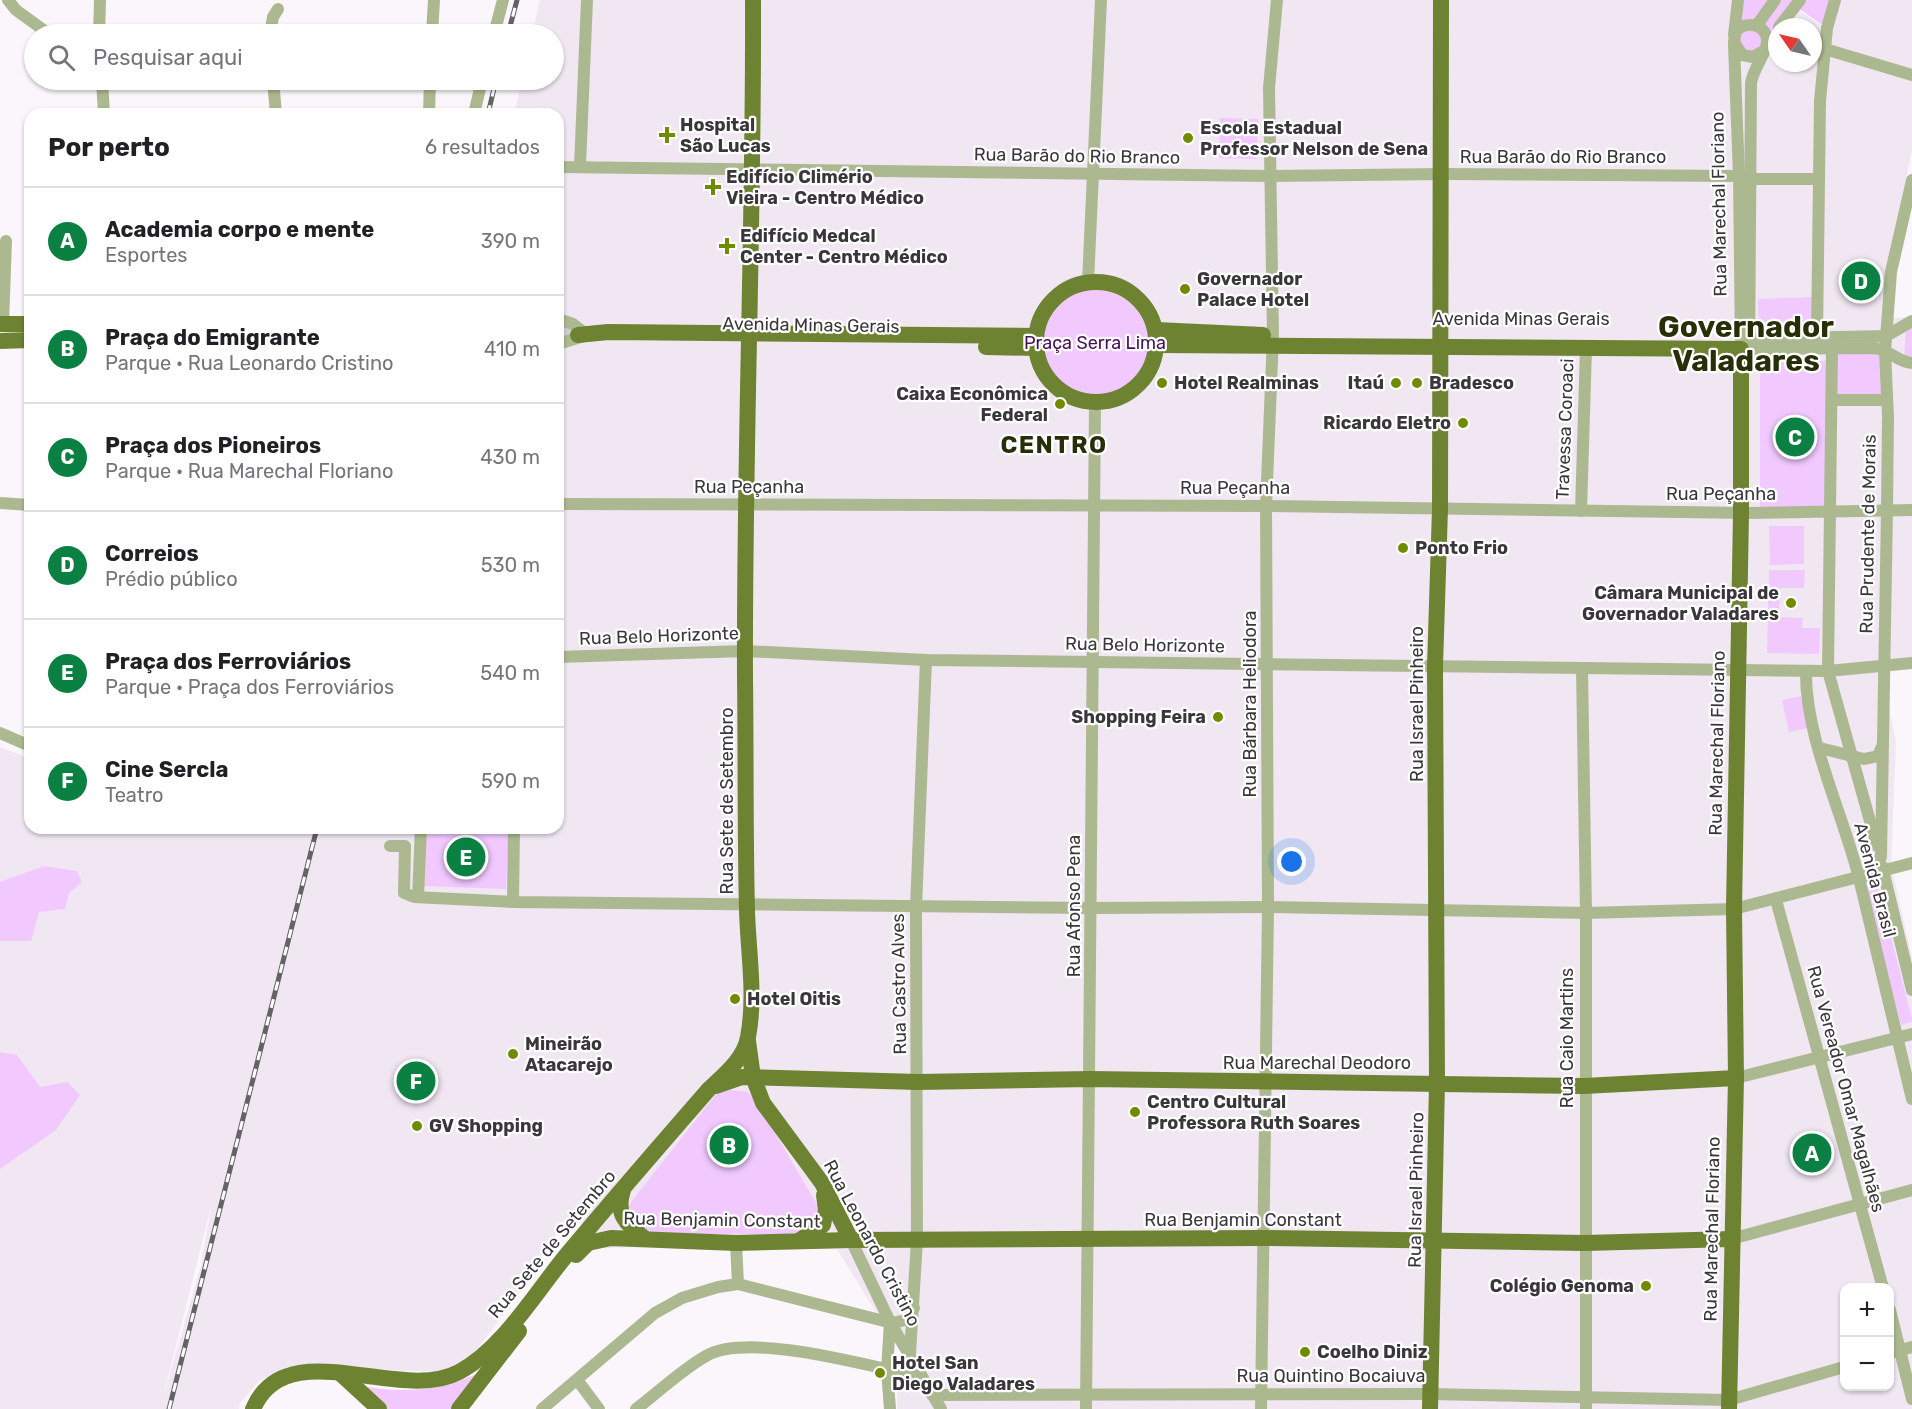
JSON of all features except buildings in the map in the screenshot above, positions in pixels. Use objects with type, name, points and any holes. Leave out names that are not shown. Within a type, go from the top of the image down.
[{"type":"main road","name":"Rua Sete de Setembro","points":[[253,1409],[270,1385],[288,1374],[302,1372],[428,1380],[450,1377],[466,1368],[491,1348],[624,1187],[709,1089],[732,1067],[748,1041],[751,1017],[747,905],[745,651],[747,338],[753,169],[753,0]]},
{"type":"main road","name":"Rua Israel Pinheiro","points":[[1430,1402],[1437,1083],[1435,666],[1440,509],[1443,174],[1441,0]]},
{"type":"main road","points":[[1088,282],[1106,282],[1131,293],[1149,313],[1156,338],[1151,368],[1138,387],[1118,399],[1095,403],[1064,394],[1051,383],[1042,369],[1036,342],[1042,317],[1053,300],[1069,288],[1088,282]]},
{"type":"main road","points":[[1,330],[24,325]]},
{"type":"main road","points":[[1,330],[24,338]]},
{"type":"main road","name":"Avenida Minas Gerais","points":[[583,335],[608,332],[747,338],[1036,342]]},
{"type":"main road","name":"Avenida Minas Gerais","points":[[1156,338],[1440,343],[1745,344]]},
{"type":"main road","name":"Avenida Minas Gerais","points":[[1440,343],[1586,348],[1745,344]]},
{"type":"main road","name":"Rua Marechal Floriano","points":[[1729,1404],[1736,1078],[1734,909],[1742,670],[1745,344]]},
{"type":"main road","points":[[709,1089],[729,1080],[753,1077],[748,1041]]},
{"type":"main road","name":"Rua Marechal Deodoro","points":[[753,1077],[918,1082],[1090,1079],[1584,1086],[1736,1078]]},
{"type":"main road","name":"Rua Leonardo Cristino","points":[[753,1077],[763,1104],[822,1184],[850,1240]]},
{"type":"main road","points":[[785,1243],[809,1236],[823,1225],[826,1210],[822,1184]]},
{"type":"main road","points":[[624,1187],[619,1206],[620,1215],[644,1238]]},
{"type":"main road","name":"Rua Benjamin Constant","points":[[575,1257],[585,1245],[595,1240],[611,1238],[736,1243],[850,1240],[1264,1238],[1586,1243],[1731,1239]]},
{"type":"main road","name":"Rua Sete de Setembro","points":[[459,1409],[575,1257]]},
{"type":"main road","points":[[341,1374],[379,1409]]},
{"type":"street","points":[[8,0],[16,10],[35,24]]},
{"type":"street","points":[[99,24],[100,0]]},
{"type":"street","points":[[433,24],[434,0]]},
{"type":"street","points":[[496,24],[502,0]]},
{"type":"street","points":[[580,166],[587,0]]},
{"type":"street","points":[[1088,282],[1101,0]]},
{"type":"street","name":"Rua Bárbara Heliodora","points":[[1261,1409],[1268,907],[1269,664],[1266,506],[1273,341],[1269,88],[1277,0]]},
{"type":"street","name":"Rua Marechal Floriano","points":[[1738,0],[1734,39],[1745,177]]},
{"type":"street","points":[[1757,26],[1775,0]]},
{"type":"street","points":[[1786,18],[1800,0]]},
{"type":"street","points":[[1817,337],[1820,101],[1825,49],[1835,0]]},
{"type":"street","points":[[272,24],[278,9]]},
{"type":"street","points":[[1764,47],[1764,32],[1757,26],[1746,25],[1734,39],[1742,56],[1753,57],[1764,47],[1768,42]]},
{"type":"street","name":"Rua Marechal Floriano","points":[[1745,344],[1745,177],[1751,83],[1764,47]]},
{"type":"street","points":[[1825,49],[1912,75]]},
{"type":"street","points":[[103,90],[104,108]]},
{"type":"street","points":[[274,90],[275,108]]},
{"type":"street","points":[[281,90],[282,108]]},
{"type":"street","points":[[429,108],[430,90]]},
{"type":"street","points":[[475,108],[480,90]]},
{"type":"street","name":"Rua Barão do Rio Branco","points":[[564,167],[1269,176],[1443,174],[1819,179]]},
{"type":"street","name":"Rua Prudente de Morais","points":[[1881,857],[1885,737],[1887,510],[1885,351],[1891,272],[1912,180]]},
{"type":"street","points":[[1,330],[6,241]]},
{"type":"street","points":[[1886,336],[1912,321]]},
{"type":"street","points":[[564,322],[573,324],[583,335]]},
{"type":"street","name":"Avenida Minas Gerais","points":[[564,342],[583,335]]},
{"type":"street","name":"Avenida Minas Gerais","points":[[1745,344],[1817,337],[1886,336]]},
{"type":"street","name":"Avenida Minas Gerais","points":[[1745,344],[1885,351]]},
{"type":"street","name":"Travessa Coroaci","points":[[1581,511],[1586,348]]},
{"type":"street","points":[[1832,348],[1828,671],[1881,857],[1912,990]]},
{"type":"street","points":[[1885,351],[1904,362],[1912,363]]},
{"type":"street","points":[[1832,400],[1887,400]]},
{"type":"street","name":"Rua Afonso Pena","points":[[1086,1409],[1090,1240],[1092,507],[1095,403]]},
{"type":"street","points":[[0,503],[24,502]]},
{"type":"street","name":"Rua Peçanha","points":[[564,504],[1266,506],[1744,513],[1912,510]]},
{"type":"street","name":"Rua Belo Horizonte","points":[[564,657],[745,651],[926,660],[1806,671],[1912,663]]},
{"type":"street","name":"Rua Castro Alves","points":[[910,1354],[917,1240],[916,907],[926,660]]},
{"type":"street","name":"Rua Caio Martins","points":[[1582,668],[1586,913],[1584,1086],[1586,1403]]},
{"type":"street","name":"Avenida Brasil","points":[[1806,671],[1806,690],[1820,748],[1862,880],[1912,1099]]},
{"type":"street","points":[[0,734],[24,744]]},
{"type":"street","points":[[1820,748],[1851,757],[1869,759],[1878,756],[1882,751],[1885,737]]},
{"type":"street","points":[[418,897],[421,834]]},
{"type":"street","points":[[513,902],[514,834]]},
{"type":"street","points":[[390,846],[405,846],[404,892],[418,897],[513,902],[916,907],[1437,908],[1586,913],[1734,909],[1862,880],[1912,863]]},
{"type":"street","points":[[1862,880],[1881,857]]},
{"type":"street","name":"Rua Vereador Omar Magalhães","points":[[1776,900],[1882,1283]]},
{"type":"street","name":"Rua Marechal Deodoro","points":[[1736,1078],[1912,1034]]},
{"type":"street","name":"Rua Benjamin Constant","points":[[1731,1239],[1912,1190]]},
{"type":"street","name":"Rua Leonardo Cristino","points":[[850,1240],[890,1322],[941,1409]]},
{"type":"street","points":[[736,1243],[738,1284]]},
{"type":"street","points":[[542,1409],[656,1313],[682,1298],[705,1290],[738,1284],[890,1322],[906,1320],[914,1308]]},
{"type":"street","points":[[890,1322],[887,1370],[890,1409]]},
{"type":"street","points":[[1894,1325],[1912,1400]]},
{"type":"street","points":[[636,1409],[706,1356],[738,1346],[776,1347],[922,1377]]},
{"type":"street","name":"Rua Quintino Bocaiuva","points":[[932,1395],[1261,1394],[1430,1402],[1729,1404],[1840,1368]]},
{"type":"street","points":[[578,1381],[599,1409]]},
{"type":"shaded area","points":[[540,0],[1774,0],[1771,18],[1768,18],[1768,72],[1822,72],[1822,26],[1830,31],[1837,0],[1912,0],[1912,150],[1883,287],[1887,319],[1912,316],[1912,658],[1878,660],[1896,741],[1891,865],[1912,957],[1912,1409],[897,1409],[897,1390],[906,1384],[917,1386],[911,1369],[837,1249],[733,1246],[592,1248],[576,1207],[524,1278],[519,1294],[474,1353],[445,1372],[287,1367],[259,1381],[240,1403],[239,1409],[0,1409],[0,747],[24,757],[24,834],[564,834],[564,108],[515,108],[520,90],[564,90],[564,24],[534,24]],"holes":[[[211,1207],[201,1265],[161,1405]]]},
{"type":"shaded area","points":[[1797,9],[1810,18],[1789,18]]},
{"type":"green space","points":[[1741,0],[1772,0],[1755,24],[1741,25]]},
{"type":"green space","points":[[1775,0],[1835,0],[1827,28],[1822,25],[1822,18],[1812,18],[1795,6],[1786,18],[1768,18],[1767,42],[1761,28]]},
{"type":"green space","points":[[1742,30],[1759,30],[1763,46],[1748,54],[1737,37]]},
{"type":"green space","points":[[1220,118],[1258,119],[1257,159],[1219,158]]},
{"type":"green space","name":"Praça Serra Lima","points":[[1095,290],[1115,294],[1132,306],[1144,323],[1148,343],[1144,363],[1132,380],[1115,392],[1095,396],[1075,392],[1058,380],[1046,363],[1042,343],[1046,323],[1058,306],[1075,294]]},
{"type":"green space","points":[[1813,297],[1813,333],[1759,334],[1758,299]]},
{"type":"green space","points":[[1912,321],[1912,363],[1904,362],[1906,324]]},
{"type":"green space","points":[[1834,351],[1882,352],[1886,398],[1833,398]]},
{"type":"green space","points":[[1831,361],[1831,512],[1760,511],[1760,362]]},
{"type":"green space","points":[[1769,526],[1804,526],[1804,564],[1770,565]]},
{"type":"green space","points":[[1769,570],[1805,570],[1804,588],[1780,588],[1779,617],[1803,618],[1802,628],[1820,628],[1819,654],[1767,653]]},
{"type":"green space","points":[[1801,696],[1808,728],[1789,732],[1782,700]]},
{"type":"green space","points":[[427,834],[509,834],[506,889],[424,886]]},
{"type":"green space","points":[[44,866],[77,871],[82,882],[69,893],[65,909],[39,912],[31,941],[0,941],[0,882]]},
{"type":"green space","points":[[1878,886],[1912,1019],[1912,1022],[1901,1025],[1866,890]]},
{"type":"green space","points":[[0,1052],[17,1055],[40,1087],[67,1082],[80,1095],[56,1130],[0,1169]]},
{"type":"green space","points":[[725,1089],[747,1092],[755,1099],[819,1208],[816,1225],[803,1232],[785,1234],[651,1234],[640,1231],[628,1208],[631,1202],[717,1093]]},
{"type":"green space","points":[[479,1373],[451,1409],[386,1409],[363,1386],[393,1390],[422,1389],[451,1383]]},
{"type":"tunnel","points":[[564,335],[578,335]]},
{"type":"railway","points":[[511,24],[517,0]]},
{"type":"railway","points":[[489,108],[494,90]]},
{"type":"railway","points":[[169,1409],[315,834]]},
{"type":"place","name":"Hospital São Lucas","points":[[667,135]]},
{"type":"place","name":"Escola Estadual Professor Nelson de Sena","points":[[1188,138]]},
{"type":"place","name":"Edifício Climério Vieira - Centro Médico","points":[[713,187]]},
{"type":"place","name":"Edifício Medcal Center - Centro Médico","points":[[727,246]]},
{"type":"place","name":"Correios","points":[[1861,281]]},
{"type":"place","name":"Governador Palace Hotel","points":[[1185,289]]},
{"type":"place","name":"Hotel Realminas","points":[[1162,383]]},
{"type":"place","name":"Itaú","points":[[1396,383]]},
{"type":"place","name":"Bradesco","points":[[1417,383]]},
{"type":"place","name":"Caixa Econômica Federal","points":[[1060,404]]},
{"type":"place","name":"Ricardo Eletro","points":[[1463,423]]},
{"type":"place","name":"Praça dos Pioneiros","points":[[1795,437]]},
{"type":"place","name":"Ponto Frio","points":[[1403,548]]},
{"type":"place","name":"Câmara Municipal de Governador Valadares","points":[[1791,603]]},
{"type":"place","name":"Shopping Feira","points":[[1218,717]]},
{"type":"place","name":"Praça dos Ferroviários","points":[[466,857]]},
{"type":"place","name":"Hotel Oitis","points":[[735,999]]},
{"type":"place","name":"Mineirão Atacarejo","points":[[513,1054]]},
{"type":"place","name":"Cine Sercla","points":[[416,1081]]},
{"type":"place","name":"Centro Cultural Professora Ruth Soares","points":[[1135,1112]]},
{"type":"place","name":"GV Shopping","points":[[417,1126]]},
{"type":"place","name":"Praça do Emigrante","points":[[729,1145]]},
{"type":"place","name":"Academia corpo e mente","points":[[1812,1153]]},
{"type":"place","name":"Colégio Genoma","points":[[1646,1286]]},
{"type":"place","name":"Coelho Diniz","points":[[1305,1352]]},
{"type":"place","name":"Hotel San Diego Valadares","points":[[880,1373]]},
{"type":"district","name":"Governador Valadares","points":[[1746,344]]},
{"type":"district","name":"CENTRO","points":[[1054,445]]}]
